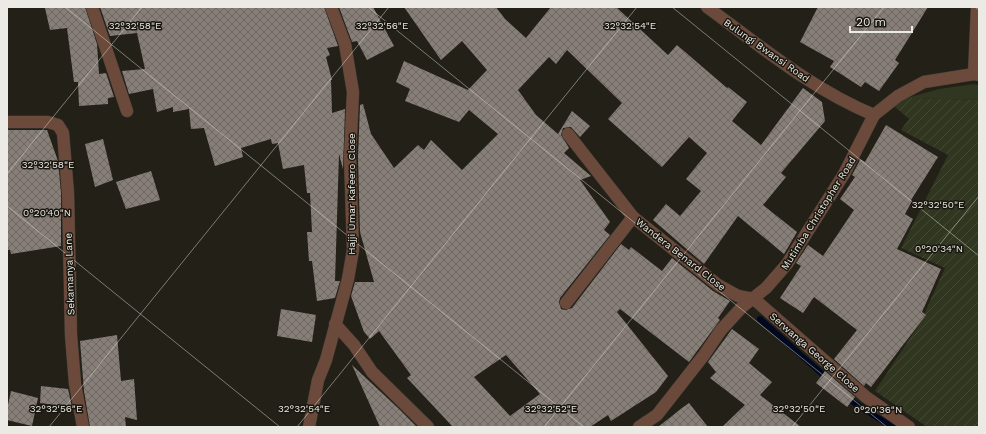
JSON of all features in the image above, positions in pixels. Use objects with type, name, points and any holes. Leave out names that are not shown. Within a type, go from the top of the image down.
[{"type":"street","points":[[92,7],[127,111]]},
{"type":"street","name":"Hajji Umar Kafeero Close","points":[[309,427],[318,380],[326,360],[348,279],[353,250],[350,157],[353,92],[344,44],[331,7]]},
{"type":"street","name":"Bulungi Bwansi Road","points":[[706,7],[798,74],[855,107],[874,115]]},
{"type":"street","points":[[874,115],[898,96],[924,82],[977,75],[977,7]]},
{"type":"street","name":"Mutimba Christopher Road","points":[[639,427],[657,415],[704,355],[721,330],[742,307],[754,299],[787,264],[844,174],[874,115]]},
{"type":"street","name":"Sekamanya Lane","points":[[7,122],[48,122],[58,125],[63,133],[68,193],[71,335],[75,384],[83,427]]},
{"type":"street","name":"Wandera Benard Close","points":[[568,134],[633,217],[718,285],[738,296],[754,299]]},
{"type":"street","points":[[566,303],[633,217]]},
{"type":"street","name":"Serwanga George Close","points":[[754,299],[866,397],[908,427]]},
{"type":"street","points":[[335,324],[354,346],[372,372],[428,427]]},
{"type":"green space","points":[[974,84],[979,85],[979,100],[907,98],[939,89]]},
{"type":"green space","points":[[907,98],[979,100],[979,427],[927,427],[875,391],[920,323],[945,268],[901,248],[948,155],[901,130],[909,119],[894,106]]},
{"type":"building","points":[[85,7],[97,44],[99,74],[106,73],[114,97],[108,98],[108,104],[79,106],[78,82],[74,82],[67,28],[50,30],[45,8]]},
{"type":"building","points":[[100,7],[324,7],[338,46],[327,48],[330,55],[326,57],[332,80],[332,113],[345,109],[343,169],[339,154],[335,281],[340,281],[335,298],[317,301],[312,261],[309,261],[307,232],[312,232],[310,193],[307,193],[304,165],[283,169],[278,143],[272,144],[271,139],[241,148],[243,157],[215,166],[204,128],[191,129],[189,109],[173,112],[173,107],[157,112],[153,89],[129,94],[122,71],[145,69],[137,33],[110,36]]},
{"type":"building","points":[[339,7],[373,7],[394,46],[367,60],[357,41],[352,42]]},
{"type":"building","points":[[404,7],[496,7],[505,19],[526,38],[551,7],[616,7],[668,55],[677,45],[727,88],[728,87],[747,102],[732,121],[761,145],[803,88],[822,102],[825,121],[781,173],[786,177],[763,205],[797,232],[784,254],[738,216],[704,264],[653,220],[666,204],[680,216],[701,191],[686,179],[707,153],[689,137],[662,167],[608,119],[622,103],[567,50],[556,64],[549,57],[518,90],[536,115],[558,134],[572,111],[590,126],[580,137],[571,127],[563,128],[561,135],[569,148],[564,153],[591,176],[580,180],[610,222],[604,230],[610,235],[560,298],[559,302],[561,309],[565,310],[572,308],[621,244],[629,250],[631,247],[662,271],[672,258],[713,291],[730,301],[718,318],[720,320],[689,362],[620,309],[617,312],[668,376],[656,392],[611,421],[608,415],[590,427],[453,427],[407,378],[411,375],[379,331],[370,339],[364,332],[351,296],[355,282],[374,282],[360,232],[358,157],[360,105],[363,104],[371,134],[394,168],[418,145],[424,150],[431,140],[462,170],[498,134],[469,110],[459,122],[405,101],[410,89],[396,82],[404,61],[468,90],[487,70],[462,41],[441,60]],"holes":[[[506,355],[540,394],[510,416],[474,377]]]},
{"type":"building","points":[[818,7],[928,7],[895,60],[899,63],[879,91],[865,82],[861,87],[830,67],[834,61],[800,42]]},
{"type":"building","points":[[886,125],[938,157],[911,200],[912,201],[905,214],[913,219],[897,249],[941,269],[922,312],[926,315],[871,387],[866,383],[864,386],[834,359],[857,330],[814,297],[803,313],[780,298],[801,266],[796,263],[808,245],[823,256],[854,210],[840,199],[855,177],[852,175],[860,159],[865,162]]},
{"type":"building","points":[[7,130],[47,130],[58,161],[61,193],[61,246],[11,254],[10,250],[7,250]]},
{"type":"building","points":[[103,139],[113,180],[95,187],[85,144]]},
{"type":"building","points":[[151,171],[160,200],[126,209],[116,182]]},
{"type":"building","points":[[281,309],[316,315],[312,342],[277,336]]},
{"type":"building","points":[[732,329],[759,349],[749,363],[772,382],[760,395],[801,427],[722,427],[745,405],[710,378],[716,372],[708,362]]},
{"type":"building","points":[[117,335],[121,381],[134,379],[137,420],[125,417],[126,427],[90,427],[84,391],[80,341]]},
{"type":"building","points":[[352,365],[399,409],[417,427],[380,427]]},
{"type":"building","points":[[825,371],[855,397],[847,407],[816,383]]},
{"type":"building","points":[[41,386],[68,389],[72,407],[40,403]]},
{"type":"building","points":[[11,391],[38,398],[32,426],[7,420],[7,410]]},
{"type":"building","points":[[689,403],[708,427],[658,427],[682,408]]},
{"type":"waterway","points":[[760,319],[828,379]]},
{"type":"waterway","points":[[850,400],[892,427]]}]
